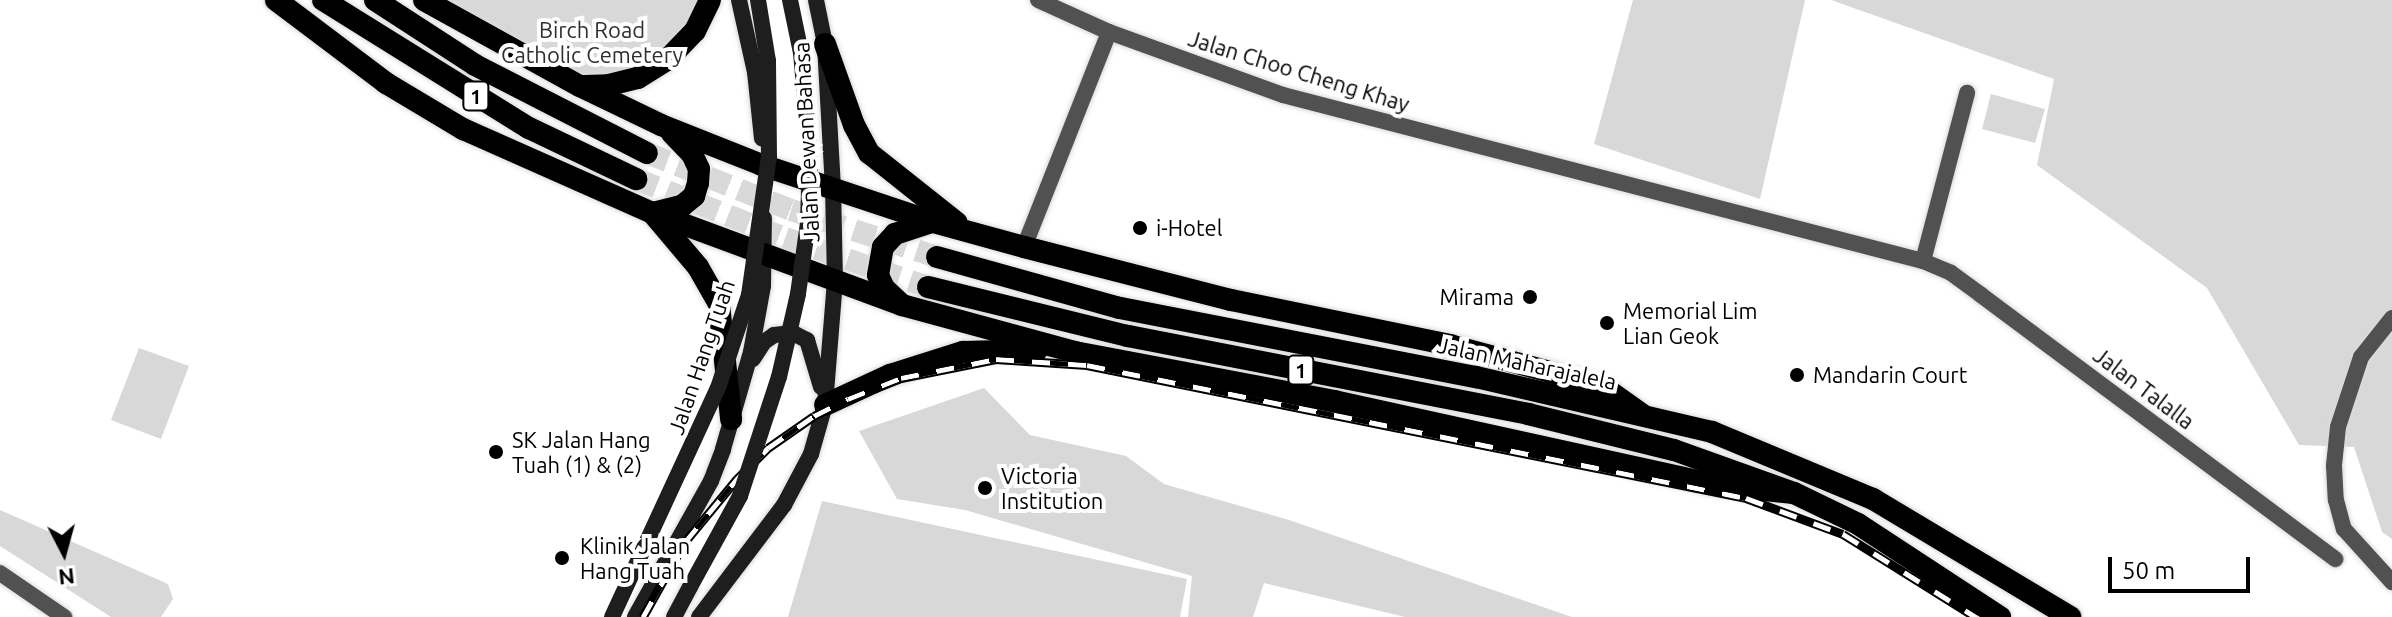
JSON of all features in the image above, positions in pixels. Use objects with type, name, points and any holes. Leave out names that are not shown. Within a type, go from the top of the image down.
[{"type":"highway","points":[[276,0],[386,83],[463,129],[653,213],[902,305],[1075,352],[1334,401],[1696,481],[1794,493]]},
{"type":"highway","name":"1","points":[[323,0],[529,128],[636,179]]},
{"type":"highway","name":"1","points":[[375,0],[475,65],[647,153]]},
{"type":"highway","points":[[424,0],[580,86],[661,125],[762,165],[933,222],[1024,247],[1231,300],[1450,345],[1602,386],[1643,415]]},
{"type":"highway","points":[[580,86],[609,85],[638,78],[667,60],[695,31],[710,0]]},
{"type":"highway","points":[[825,44],[854,125],[869,153],[965,229]]},
{"type":"highway","points":[[653,213],[682,206],[694,196],[698,183],[699,169],[692,154],[682,141],[661,125]]},
{"type":"highway","points":[[653,213],[698,267],[719,304],[731,419]]},
{"type":"highway","points":[[902,305],[884,288],[878,275],[883,247],[895,234],[933,222]]},
{"type":"highway","name":"Jalan Maharajalela","points":[[937,257],[1120,308],[1476,377],[1712,432],[1873,499],[2070,617]]},
{"type":"highway","name":"1","points":[[928,287],[1128,336],[1528,414],[1674,450],[1794,493],[1858,524],[2000,617]]},
{"type":"highway","points":[[825,405],[890,375],[963,352],[1018,349],[1075,352]]},
{"type":"main road","name":"Jalan Dewan Bahasa","points":[[739,0],[755,72],[766,256]]},
{"type":"main road","name":"Jalan Hang Tuah","points":[[612,617],[712,402],[749,295],[769,157],[768,61],[758,0]]},
{"type":"main road","points":[[674,617],[740,496],[779,377],[798,294],[808,223],[810,154],[801,53],[790,0]]},
{"type":"main road","name":"Jalan Dewan Bahasa","points":[[816,0],[825,44],[835,282]]},
{"type":"main road","name":"Jalan Hang Tuah","points":[[635,617],[711,481],[744,374],[766,256]]},
{"type":"main road","points":[[699,617],[784,505],[811,454],[825,405],[835,282]]},
{"type":"main road","points":[[744,374],[764,342],[774,335],[793,333],[807,340],[825,405]]},
{"type":"street","name":"Jalan Choo Cheng Khay","points":[[1038,0],[1109,32],[1283,95],[1507,153]]},
{"type":"street","points":[[1024,247],[1109,32]]},
{"type":"street","points":[[1923,261],[1967,93]]},
{"type":"street","name":"Jalan Talalla","points":[[1507,153],[1923,261],[1951,273],[2335,559]]},
{"type":"street","points":[[2392,318],[2361,357],[2338,427],[2334,466],[2336,500],[2344,529],[2392,582]]},
{"type":"street","points":[[0,573],[64,617]]},
{"type":"green space","name":"Birch Road Catholic Cemetery","points":[[436,0],[704,0],[684,43],[624,81],[580,86]]},
{"type":"green space","points":[[1633,0],[1805,0],[1760,199],[1594,144]]},
{"type":"green space","points":[[1831,0],[2392,0],[2392,539],[2382,532],[2354,447],[2299,445],[2207,288],[2037,165],[2054,79]]},
{"type":"green space","points":[[1991,94],[2045,109],[2035,143],[1982,129]]},
{"type":"green space","points":[[139,348],[189,366],[161,439],[111,420]]},
{"type":"green space","points":[[984,388],[1030,435],[1126,456],[1164,484],[1289,520],[1572,617],[1405,617],[1264,583],[1253,617],[1188,617],[1192,576],[965,510],[897,499],[859,431]]},
{"type":"green space","points":[[822,501],[1187,579],[1180,617],[788,617]]},
{"type":"green space","points":[[0,510],[168,584],[173,599],[161,617],[111,617],[0,546]]},
{"type":"tunnel","points":[[647,153],[791,210],[937,257]]},
{"type":"tunnel","points":[[636,179],[785,238],[928,287]]},
{"type":"railway","points":[[643,617],[685,542],[737,479],[768,448],[814,416],[901,378],[996,359],[1087,365],[1746,498],[1843,534],[1976,617]]},
{"type":"place","name":"i-Hotel","points":[[1140,228]]},
{"type":"place","name":"Mirama","points":[[1530,297]]},
{"type":"place","name":"Memorial Lim Lian Geok","points":[[1607,323]]},
{"type":"place","name":"Mandarin Court","points":[[1797,375]]},
{"type":"place","name":"SK Jalan Hang Tuah (1) & (2)","points":[[496,452]]},
{"type":"place","name":"Victoria Institution","points":[[985,488]]},
{"type":"place","name":"Klinik Jalan Hang Tuah","points":[[562,558]]}]
